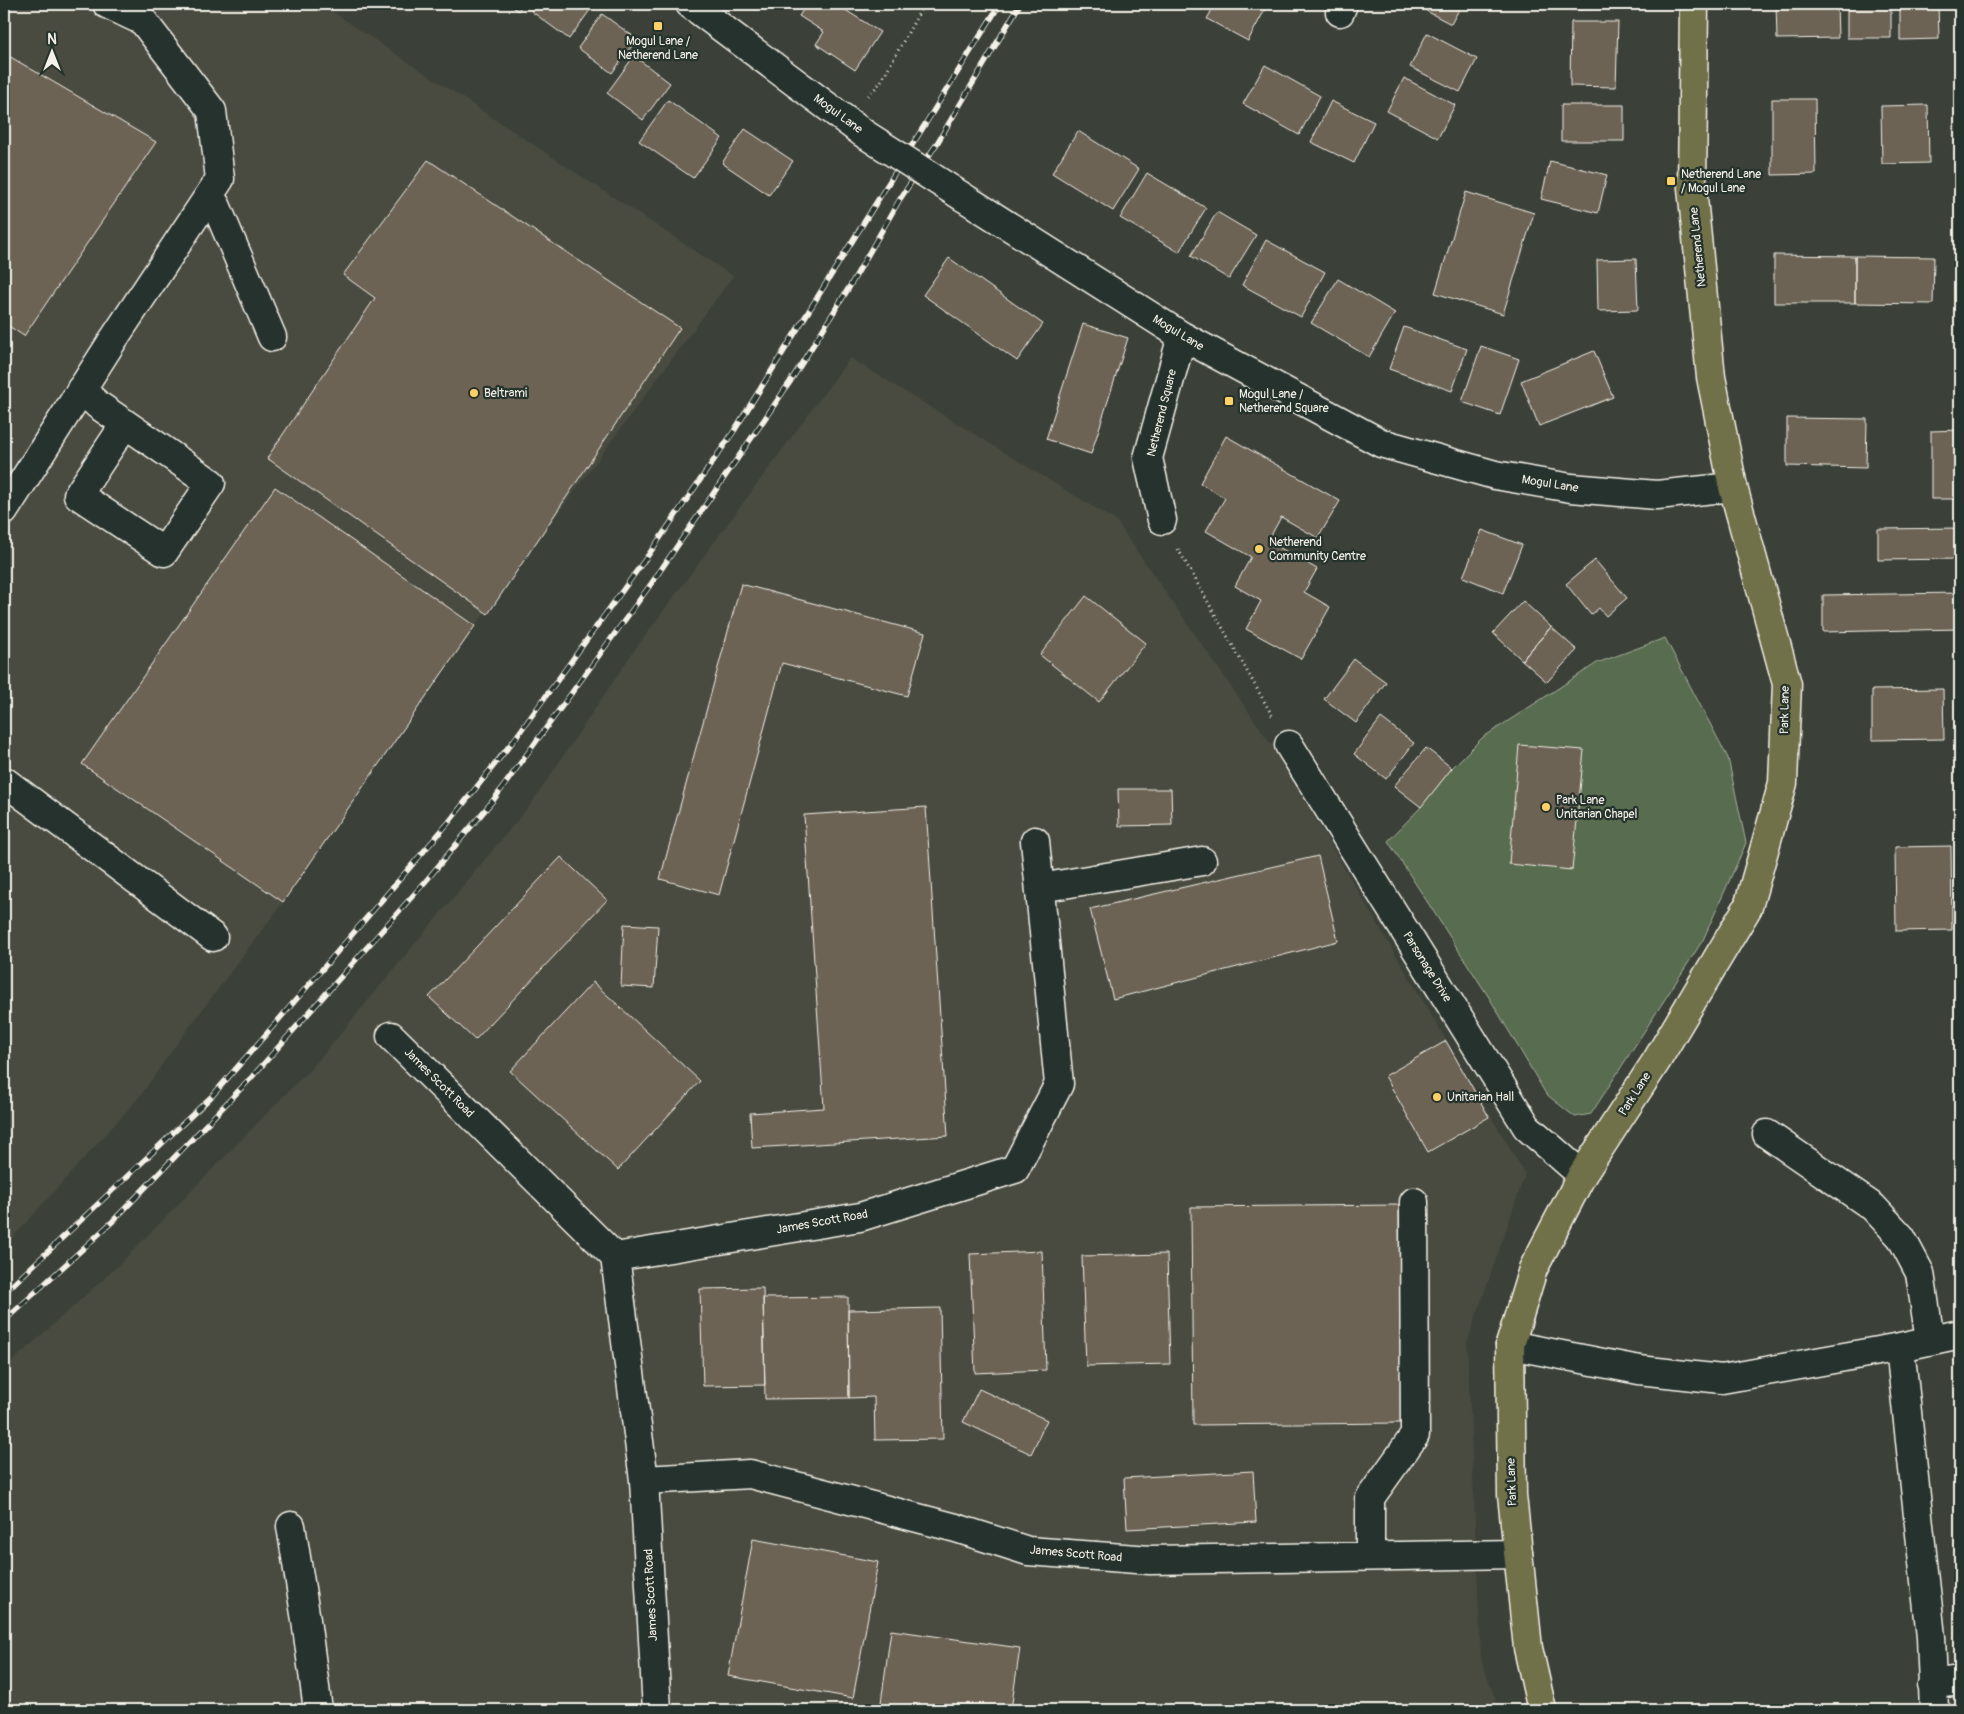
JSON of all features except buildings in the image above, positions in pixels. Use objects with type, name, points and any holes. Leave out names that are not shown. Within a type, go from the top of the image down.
[{"type":"main road","name":"Netherend Lane","points":[[1694,4],[1692,188],[1712,377],[1733,487]]},
{"type":"main road","name":"Park Lane","points":[[1542,1710],[1528,1648],[1512,1495],[1510,1345],[1533,1269],[1582,1175],[1657,1060],[1748,907],[1783,784],[1787,684],[1733,487]]},
{"type":"street","points":[[4,511],[81,389],[220,179],[212,111],[143,21],[107,4]]},
{"type":"street","name":"Mogul Lane","points":[[690,4],[854,126],[963,197],[1182,336],[1380,443],[1495,476],[1571,488],[1657,495],[1733,487]]},
{"type":"street","points":[[208,198],[216,204],[272,337]]},
{"type":"street","name":"Netherend Square","points":[[1162,520],[1148,458],[1182,336]]},
{"type":"street","points":[[81,389],[98,406],[125,424],[210,483],[164,552],[78,495],[125,424]]},
{"type":"street","name":"Parsonage Drive","points":[[1289,745],[1527,1127],[1582,1175]]},
{"type":"street","points":[[4,781],[213,936]]},
{"type":"street","name":"James Scott Road","points":[[614,1257],[860,1217],[1014,1169],[1059,1084],[1035,841]]},
{"type":"street","points":[[1040,888],[1202,861]]},
{"type":"street","name":"James Scott Road","points":[[391,1036],[614,1257],[644,1480],[657,1710]]},
{"type":"street","points":[[1767,1134],[1873,1207],[1901,1237],[1920,1273],[1930,1340]]},
{"type":"street","points":[[1370,1556],[1370,1498],[1415,1435],[1414,1202]]},
{"type":"street","points":[[1510,1345],[1639,1370],[1722,1378],[1900,1347],[1960,1334]]},
{"type":"street","points":[[1900,1347],[1931,1638],[1933,1698]]},
{"type":"street","name":"James Scott Road","points":[[644,1480],[750,1474],[956,1528],[1028,1551],[1150,1560],[1518,1554]]},
{"type":"street","points":[[290,1526],[306,1620],[318,1710]]},
{"type":"street","points":[[1933,1698],[1960,1681]]},
{"type":"path","points":[[854,126],[924,4]]},
{"type":"path","points":[[1162,520],[1289,745]]},
{"type":"shaded area","points":[[4,4],[321,4],[733,276],[475,626],[283,902],[172,1050],[141,1095],[4,1247]]},
{"type":"shaded area","points":[[850,358],[1116,521],[1273,747],[1525,1174],[1467,1343],[1481,1659],[1499,1710],[4,1710],[4,1369],[119,1265],[318,1061],[531,804],[631,655]]},
{"type":"green space","points":[[1665,638],[1728,758],[1746,843],[1703,940],[1591,1114],[1575,1117],[1546,1094],[1490,999],[1388,841],[1421,807],[1452,768],[1482,738],[1597,663]]},
{"type":"railway","points":[[4,1293],[212,1096],[449,822],[514,740],[649,554],[734,431],[1000,4]]},
{"type":"railway","points":[[4,1321],[112,1222],[251,1078],[425,882],[495,798],[651,584],[790,382],[850,286],[900,199],[936,145],[1020,4]]},
{"type":"place","name":"Mogul Lane / Netherend Lane","points":[[658,26]]},
{"type":"place","name":"Netherend Lane / Mogul Lane","points":[[1671,181]]},
{"type":"place","name":"Beltrami","points":[[474,393]]},
{"type":"place","name":"Mogul Lane / Netherend Square","points":[[1229,401]]},
{"type":"place","name":"Netherend Community Centre","points":[[1259,549]]},
{"type":"place","name":"Park Lane Unitarian Chapel","points":[[1546,807]]},
{"type":"place","name":"Unitarian Hall","points":[[1437,1097]]}]
